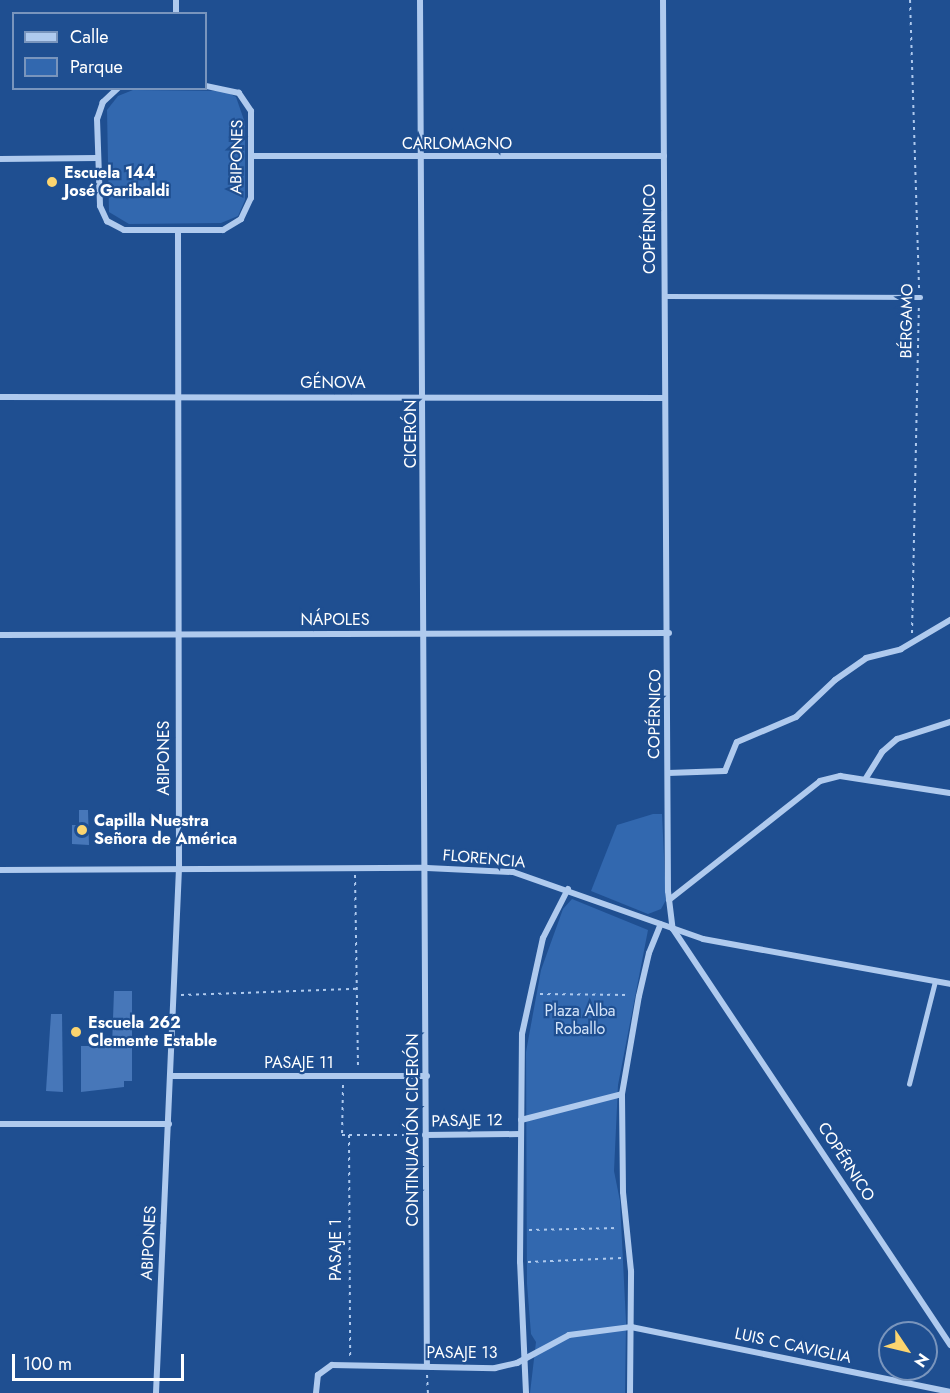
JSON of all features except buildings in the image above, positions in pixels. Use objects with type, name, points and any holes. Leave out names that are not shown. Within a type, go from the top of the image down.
[{"type":"street","name":"CICERÓN","points":[[420,0],[424,397],[423,634],[427,868]]},
{"type":"street","name":"COPÉRNICO","points":[[663,0],[669,900],[673,929],[950,1345]]},
{"type":"street","name":"ABIPONES","points":[[156,1393],[179,869],[178,230],[223,230],[241,219],[251,198],[251,111],[243,96],[226,87],[207,86]]},
{"type":"street","points":[[115,90],[109,95],[97,119],[100,206],[107,221],[124,230],[178,230]]},
{"type":"street","name":"CARLOMAGNO","points":[[251,156],[421,158],[663,156]]},
{"type":"street","points":[[0,159],[97,158]]},
{"type":"street","name":"GÉNOVA","points":[[0,397],[665,398]]},
{"type":"street","points":[[668,773],[725,771],[737,742],[796,717],[827,687],[866,658],[912,642],[950,620]]},
{"type":"street","name":"NÁPOLES","points":[[0,635],[177,632],[669,633]]},
{"type":"street","points":[[866,778],[882,752],[897,739],[950,722]]},
{"type":"street","points":[[669,900],[820,781],[840,776],[866,778],[950,793]]},
{"type":"street","name":"FLORENCIA","points":[[0,870],[427,868],[513,872],[702,939],[950,984]]},
{"type":"street","name":"CONTINUACIÓN CICERÓN","points":[[427,868],[425,1135],[427,1366]]},
{"type":"street","points":[[526,1393],[527,1358],[520,1262],[521,1051],[528,994],[548,924],[568,890]]},
{"type":"street","points":[[630,1393],[630,1258],[620,1130],[622,1094],[639,996],[649,953],[661,924]]},
{"type":"street","name":"PASAJE 11","points":[[171,1076],[427,1076]]},
{"type":"street","points":[[521,1120],[622,1094]]},
{"type":"street","points":[[0,1124],[168,1125]]},
{"type":"street","name":"PASAJE 12","points":[[425,1135],[520,1134]]},
{"type":"street","name":"PASAJE 13","points":[[316,1393],[321,1370],[332,1365],[495,1368],[527,1358],[569,1335],[631,1327]]},
{"type":"street","name":"LUIS C CAVIGLIA","points":[[631,1327],[950,1392]]},
{"type":"lane","points":[[664,296],[920,297]]},
{"type":"lane","points":[[909,1084],[935,981]]},
{"type":"path","name":"BÉRGAMO","points":[[910,0],[920,297],[912,642]]},
{"type":"path","points":[[355,870],[358,1076]]},
{"type":"path","points":[[174,995],[357,989]]},
{"type":"path","points":[[528,994],[639,996]]},
{"type":"path","name":"PASAJE 12","points":[[343,1077],[342,1135],[425,1135]]},
{"type":"path","name":"PASAJE 1","points":[[349,1135],[350,1365]]},
{"type":"path","points":[[520,1230],[628,1228]]},
{"type":"path","points":[[520,1262],[630,1258]]},
{"type":"path","points":[[427,1366],[428,1393]]},
{"type":"green space","points":[[133,90],[225,91],[236,97],[245,123],[245,200],[238,216],[221,223],[129,224],[109,212],[107,110],[118,96]]},
{"type":"green space","points":[[653,814],[662,814],[666,900],[661,909],[648,914],[591,891],[617,825]]},
{"type":"green space","name":"Plaza Alba Roballo","points":[[572,899],[648,930],[618,1085],[614,1171],[620,1201],[626,1322],[625,1393],[530,1393],[536,1342],[531,1334],[527,1284],[526,1052],[541,970],[563,909]]},
{"type":"place","name":"Escuela 144 José Garibaldi","points":[[52,182]]},
{"type":"place","name":"Capilla Nuestra Señora de América","points":[[82,830]]},
{"type":"place","name":"Escuela 262 Clemente Estable","points":[[76,1032]]}]
